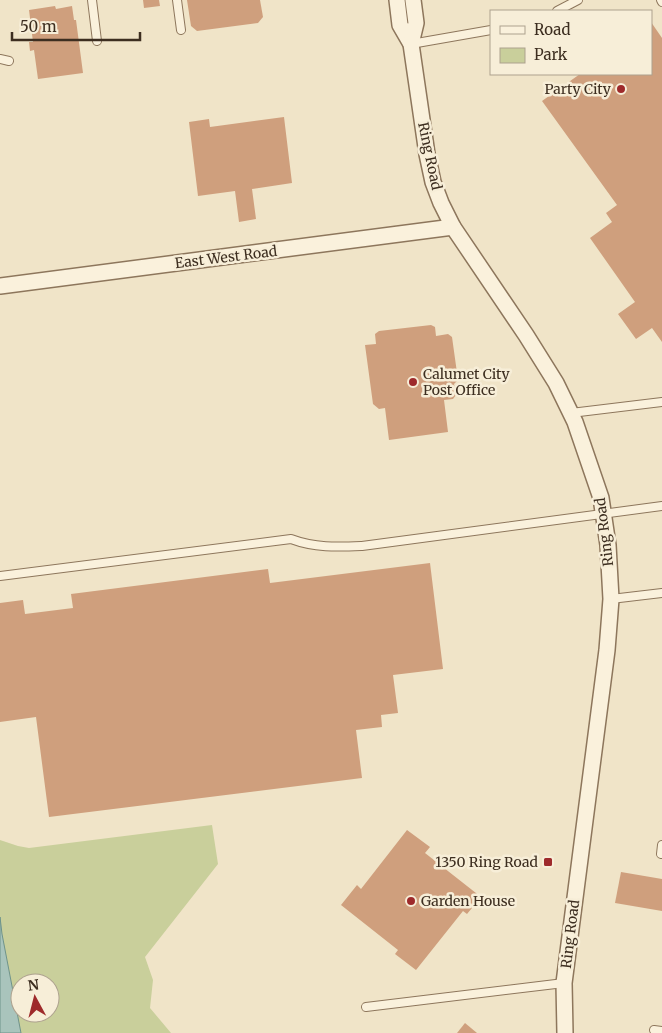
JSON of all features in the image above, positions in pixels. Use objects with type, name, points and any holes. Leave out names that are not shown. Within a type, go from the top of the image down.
[{"type":"street","name":"Ring Road","points":[[397,0],[400,25],[410,44],[427,154],[433,182],[441,204],[453,227],[556,383],[583,443],[601,498],[604,514],[611,599],[607,650],[564,983],[565,1033]]},
{"type":"street","name":"Ring Road","points":[[410,44],[416,23],[413,0]]},
{"type":"street","name":"East West Road","points":[[0,286],[453,227]]},
{"type":"lane","points":[[92,0],[97,40]]},
{"type":"lane","points":[[177,0],[181,30]]},
{"type":"lane","points":[[559,10],[578,0]]},
{"type":"lane","points":[[410,44],[490,30]]},
{"type":"lane","points":[[0,59],[9,61]]},
{"type":"lane","points":[[571,413],[662,402]]},
{"type":"lane","points":[[0,576],[291,539],[306,544],[329,547],[362,546],[662,506]]},
{"type":"lane","points":[[611,599],[659,594]]},
{"type":"lane","points":[[661,854],[662,845]]},
{"type":"lane","points":[[366,1007],[564,983]]},
{"type":"green space","points":[[212,825],[218,864],[145,957],[153,980],[150,1008],[171,1033],[0,1033],[0,840],[29,848]]},
{"type":"water","points":[[0,917],[10,976],[10,1023],[19,1023],[21,1033],[0,1033]]},
{"type":"building","points":[[143,0],[159,0],[160,6],[144,8]]},
{"type":"building","points":[[187,0],[260,0],[263,17],[258,23],[197,31],[191,26]]},
{"type":"building","points":[[55,6],[56,9],[72,6],[74,20],[76,20],[83,73],[38,79],[34,50],[30,51],[29,42],[33,42],[29,10]]},
{"type":"building","points":[[652,23],[662,38],[662,342],[652,328],[636,339],[618,314],[635,302],[590,238],[612,222],[606,213],[617,205],[542,101],[579,75],[652,75]]},
{"type":"building","points":[[284,117],[292,183],[252,189],[256,219],[239,222],[235,191],[198,196],[189,122],[209,119],[210,127]]},
{"type":"building","name":"Calumet City Post Office","points":[[431,325],[435,327],[436,336],[448,334],[452,337],[458,380],[454,384],[456,395],[453,399],[444,400],[448,432],[389,440],[385,408],[379,409],[373,404],[365,345],[376,344],[375,334],[379,331]]},
{"type":"building","points":[[430,563],[443,669],[393,675],[398,713],[381,715],[382,727],[356,730],[362,778],[49,817],[36,717],[0,722],[0,603],[23,600],[25,614],[73,608],[71,594],[268,569],[270,583]]},
{"type":"building","name":"Garden House","points":[[407,830],[430,847],[425,853],[481,897],[467,914],[463,911],[416,970],[395,954],[398,950],[341,905],[357,885],[361,889]]},
{"type":"building","points":[[621,872],[662,879],[662,911],[615,903]]},
{"type":"building","points":[[465,1023],[477,1033],[457,1033]]},
{"type":"place","name":"Party City","points":[[621,89]]},
{"type":"place","name":"Calumet City Post Office","points":[[413,382]]},
{"type":"place","name":"1350 Ring Road","points":[[548,862]]},
{"type":"place","name":"Garden House","points":[[411,901]]}]
